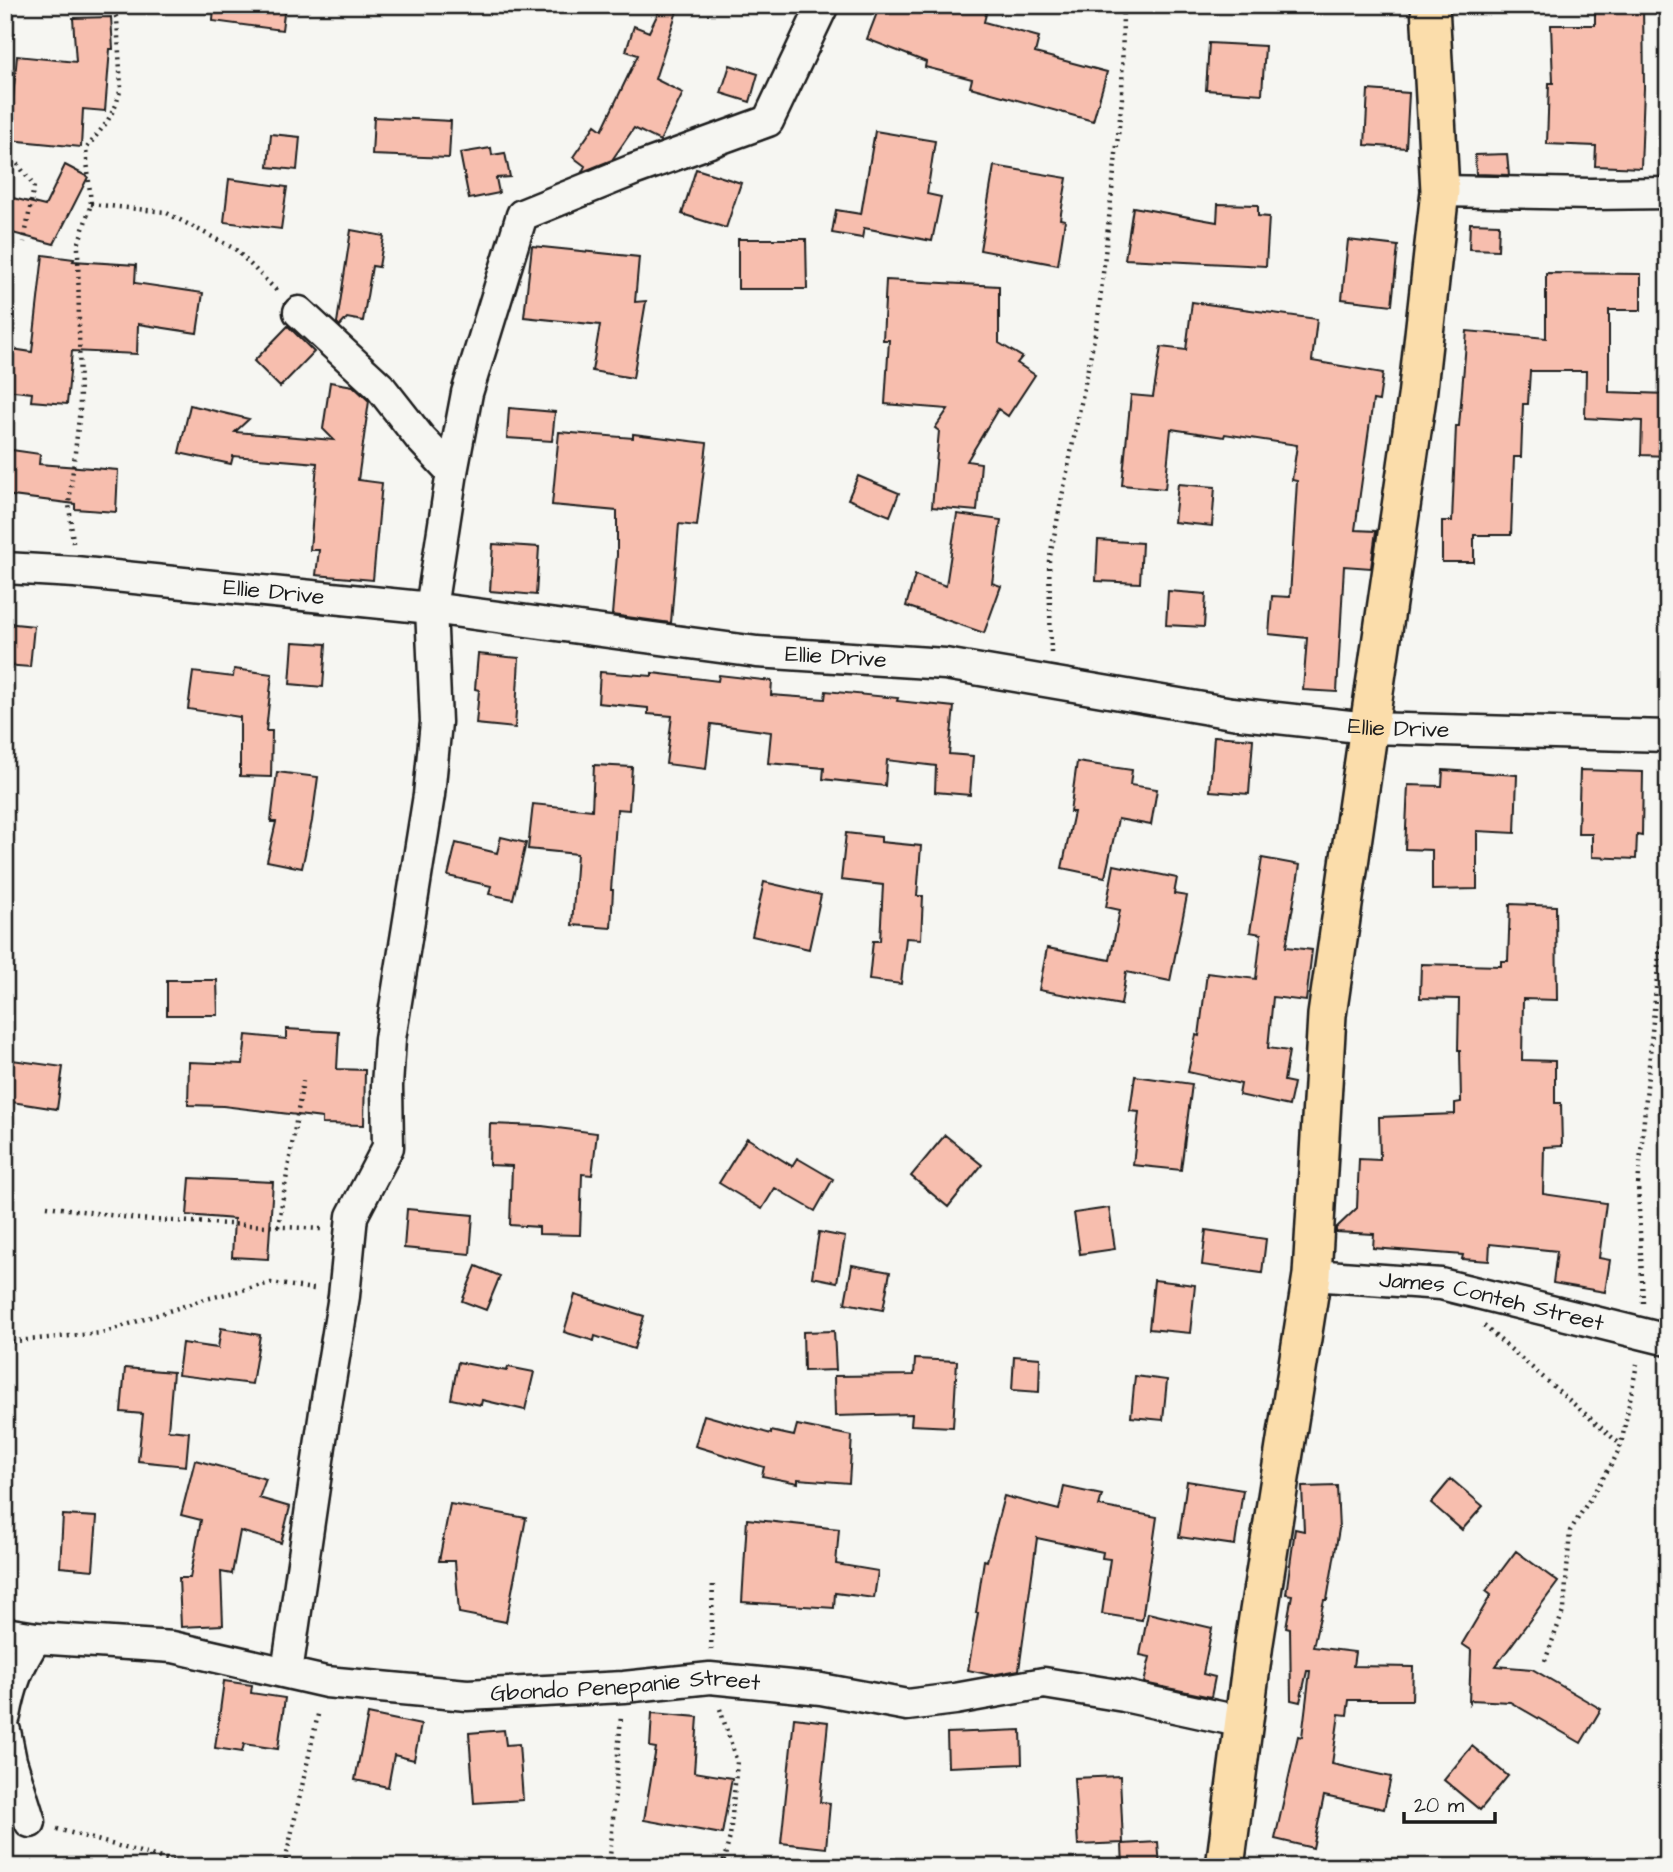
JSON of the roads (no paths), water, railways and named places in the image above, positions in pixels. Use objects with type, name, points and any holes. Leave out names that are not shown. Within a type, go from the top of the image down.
[{"type":"main road","points":[[1225,1867],[1243,1723],[1312,1275],[1328,1015],[1418,397],[1440,191],[1430,5]]},
{"type":"street","points":[[287,1672],[344,1296],[352,1216],[388,1147],[387,1086],[390,1039],[429,795],[436,722],[431,608],[467,393],[522,215],[632,170],[768,121],[823,5]]},
{"type":"street","points":[[1440,191],[1668,193]]},
{"type":"street","points":[[299,312],[380,387],[420,438],[453,472]]},
{"type":"street","name":"Ellie Drive","points":[[5,568],[75,572],[431,608],[757,652],[945,664],[1232,713],[1368,728],[1668,736]]},
{"type":"street","name":"James Conteh Street","points":[[1312,1275],[1441,1284],[1656,1336]]},
{"type":"street","name":"Gbondo Penepanie Street","points":[[5,1633],[36,1638],[173,1647],[326,1682],[467,1695],[624,1687],[710,1678],[821,1689],[906,1705],[1044,1683],[1124,1696],[1243,1723]]},
{"type":"street","points":[[5,1716],[10,1688],[19,1664],[36,1638]]},
{"type":"street","points":[[5,1731],[11,1761],[30,1822]]}]
